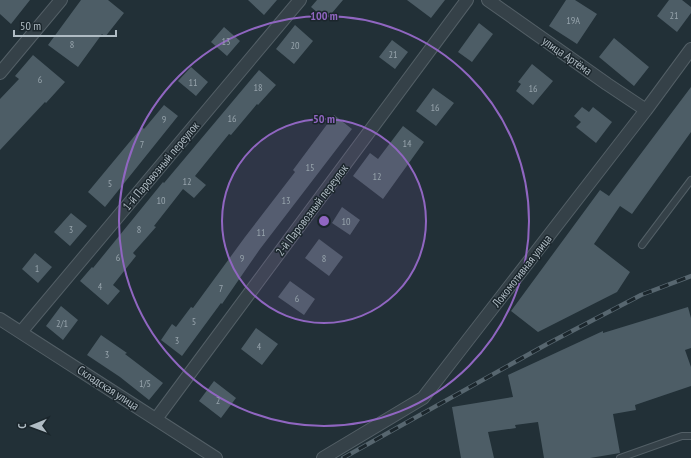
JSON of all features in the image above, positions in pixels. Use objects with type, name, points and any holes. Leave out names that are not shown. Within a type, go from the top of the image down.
[{"type":"street","points":[[0,74],[61,0]]},
{"type":"street","name":"1-й Паровозный переулок","points":[[21,332],[300,0]]},
{"type":"street","name":"2-й Паровозный переулок","points":[[156,419],[467,0]]},
{"type":"street","name":"улица Артёма","points":[[488,0],[646,110]]},
{"type":"street","name":"Локомотивная улица","points":[[323,458],[423,398],[646,110],[691,49]]},
{"type":"street","name":"Складская улица","points":[[0,319],[216,458]]},
{"type":"lane","points":[[642,245],[691,180]]},
{"type":"lane","points":[[620,458],[682,436],[691,436]]},
{"type":"building","points":[[0,0],[30,0],[11,24],[0,14]]},
{"type":"building","points":[[81,0],[108,0],[124,13],[105,37],[102,34],[78,67],[48,45]]},
{"type":"building","points":[[248,0],[277,0],[264,15]]},
{"type":"building","points":[[317,0],[343,0],[326,20],[311,7]]},
{"type":"building","points":[[407,0],[445,0],[431,18]]},
{"type":"building","points":[[566,0],[575,0],[597,14],[577,44],[549,26]]},
{"type":"building","points":[[669,0],[682,0],[691,7],[691,13],[677,32],[657,16]]},
{"type":"building","points":[[479,23],[493,34],[472,62],[458,52]]},
{"type":"building","points":[[295,25],[313,41],[294,64],[276,49]]},
{"type":"building","points":[[224,27],[240,41],[227,56],[211,42]]},
{"type":"building","points":[[614,38],[649,67],[634,86],[599,57]]},
{"type":"building","points":[[392,40],[408,52],[395,69],[379,57]]},
{"type":"building","points":[[33,55],[65,82],[0,150],[0,99],[19,79],[15,76]]},
{"type":"building","points":[[532,64],[553,81],[533,105],[516,91],[521,84],[518,82]]},
{"type":"building","points":[[191,67],[208,82],[196,96],[178,81]]},
{"type":"building","points":[[259,70],[276,85],[258,105],[257,104],[231,135],[229,134],[195,176],[206,185],[194,198],[183,189],[154,226],[156,227],[133,253],[136,256],[113,285],[120,291],[108,305],[80,281],[92,267],[93,268],[163,182],[164,183]]},
{"type":"building","points":[[691,87],[691,132],[632,214],[620,206],[594,244],[630,272],[617,292],[538,332],[511,311],[600,190],[609,196]]},
{"type":"building","points":[[433,88],[454,103],[436,126],[416,111]]},
{"type":"building","points":[[164,105],[178,116],[105,207],[88,192],[142,127],[144,129]]},
{"type":"building","points":[[582,107],[589,112],[593,107],[612,122],[596,143],[576,127],[581,122],[574,116]]},
{"type":"building","points":[[334,115],[352,129],[260,249],[222,304],[221,303],[182,356],[161,340],[172,324],[176,327],[191,307],[193,308],[295,172],[293,170]]},
{"type":"building","points":[[403,126],[424,142],[383,199],[353,176],[370,153],[378,159]]},
{"type":"building","points":[[342,207],[360,220],[350,235],[332,223]]},
{"type":"building","points":[[71,213],[87,226],[70,246],[54,232]]},
{"type":"building","points":[[319,239],[343,257],[329,276],[305,258]]},
{"type":"building","points":[[35,253],[52,267],[38,283],[22,269]]},
{"type":"building","points":[[290,281],[315,299],[304,315],[278,297]]},
{"type":"building","points":[[61,306],[78,320],[63,340],[46,326]]},
{"type":"building","points":[[688,307],[691,318],[691,348],[685,350],[691,367],[691,386],[635,405],[636,410],[613,414],[620,453],[590,458],[544,458],[538,422],[515,425],[516,428],[488,432],[494,458],[461,458],[452,407],[513,397],[508,375],[603,331],[603,333]]},
{"type":"building","points":[[256,328],[278,344],[262,365],[241,349]]},
{"type":"building","points":[[101,335],[127,353],[125,354],[163,383],[149,400],[120,377],[87,355]]},
{"type":"building","points":[[214,381],[236,398],[221,418],[199,401]]},
{"type":"railway","points":[[343,458],[549,343],[641,295],[691,276]]}]
